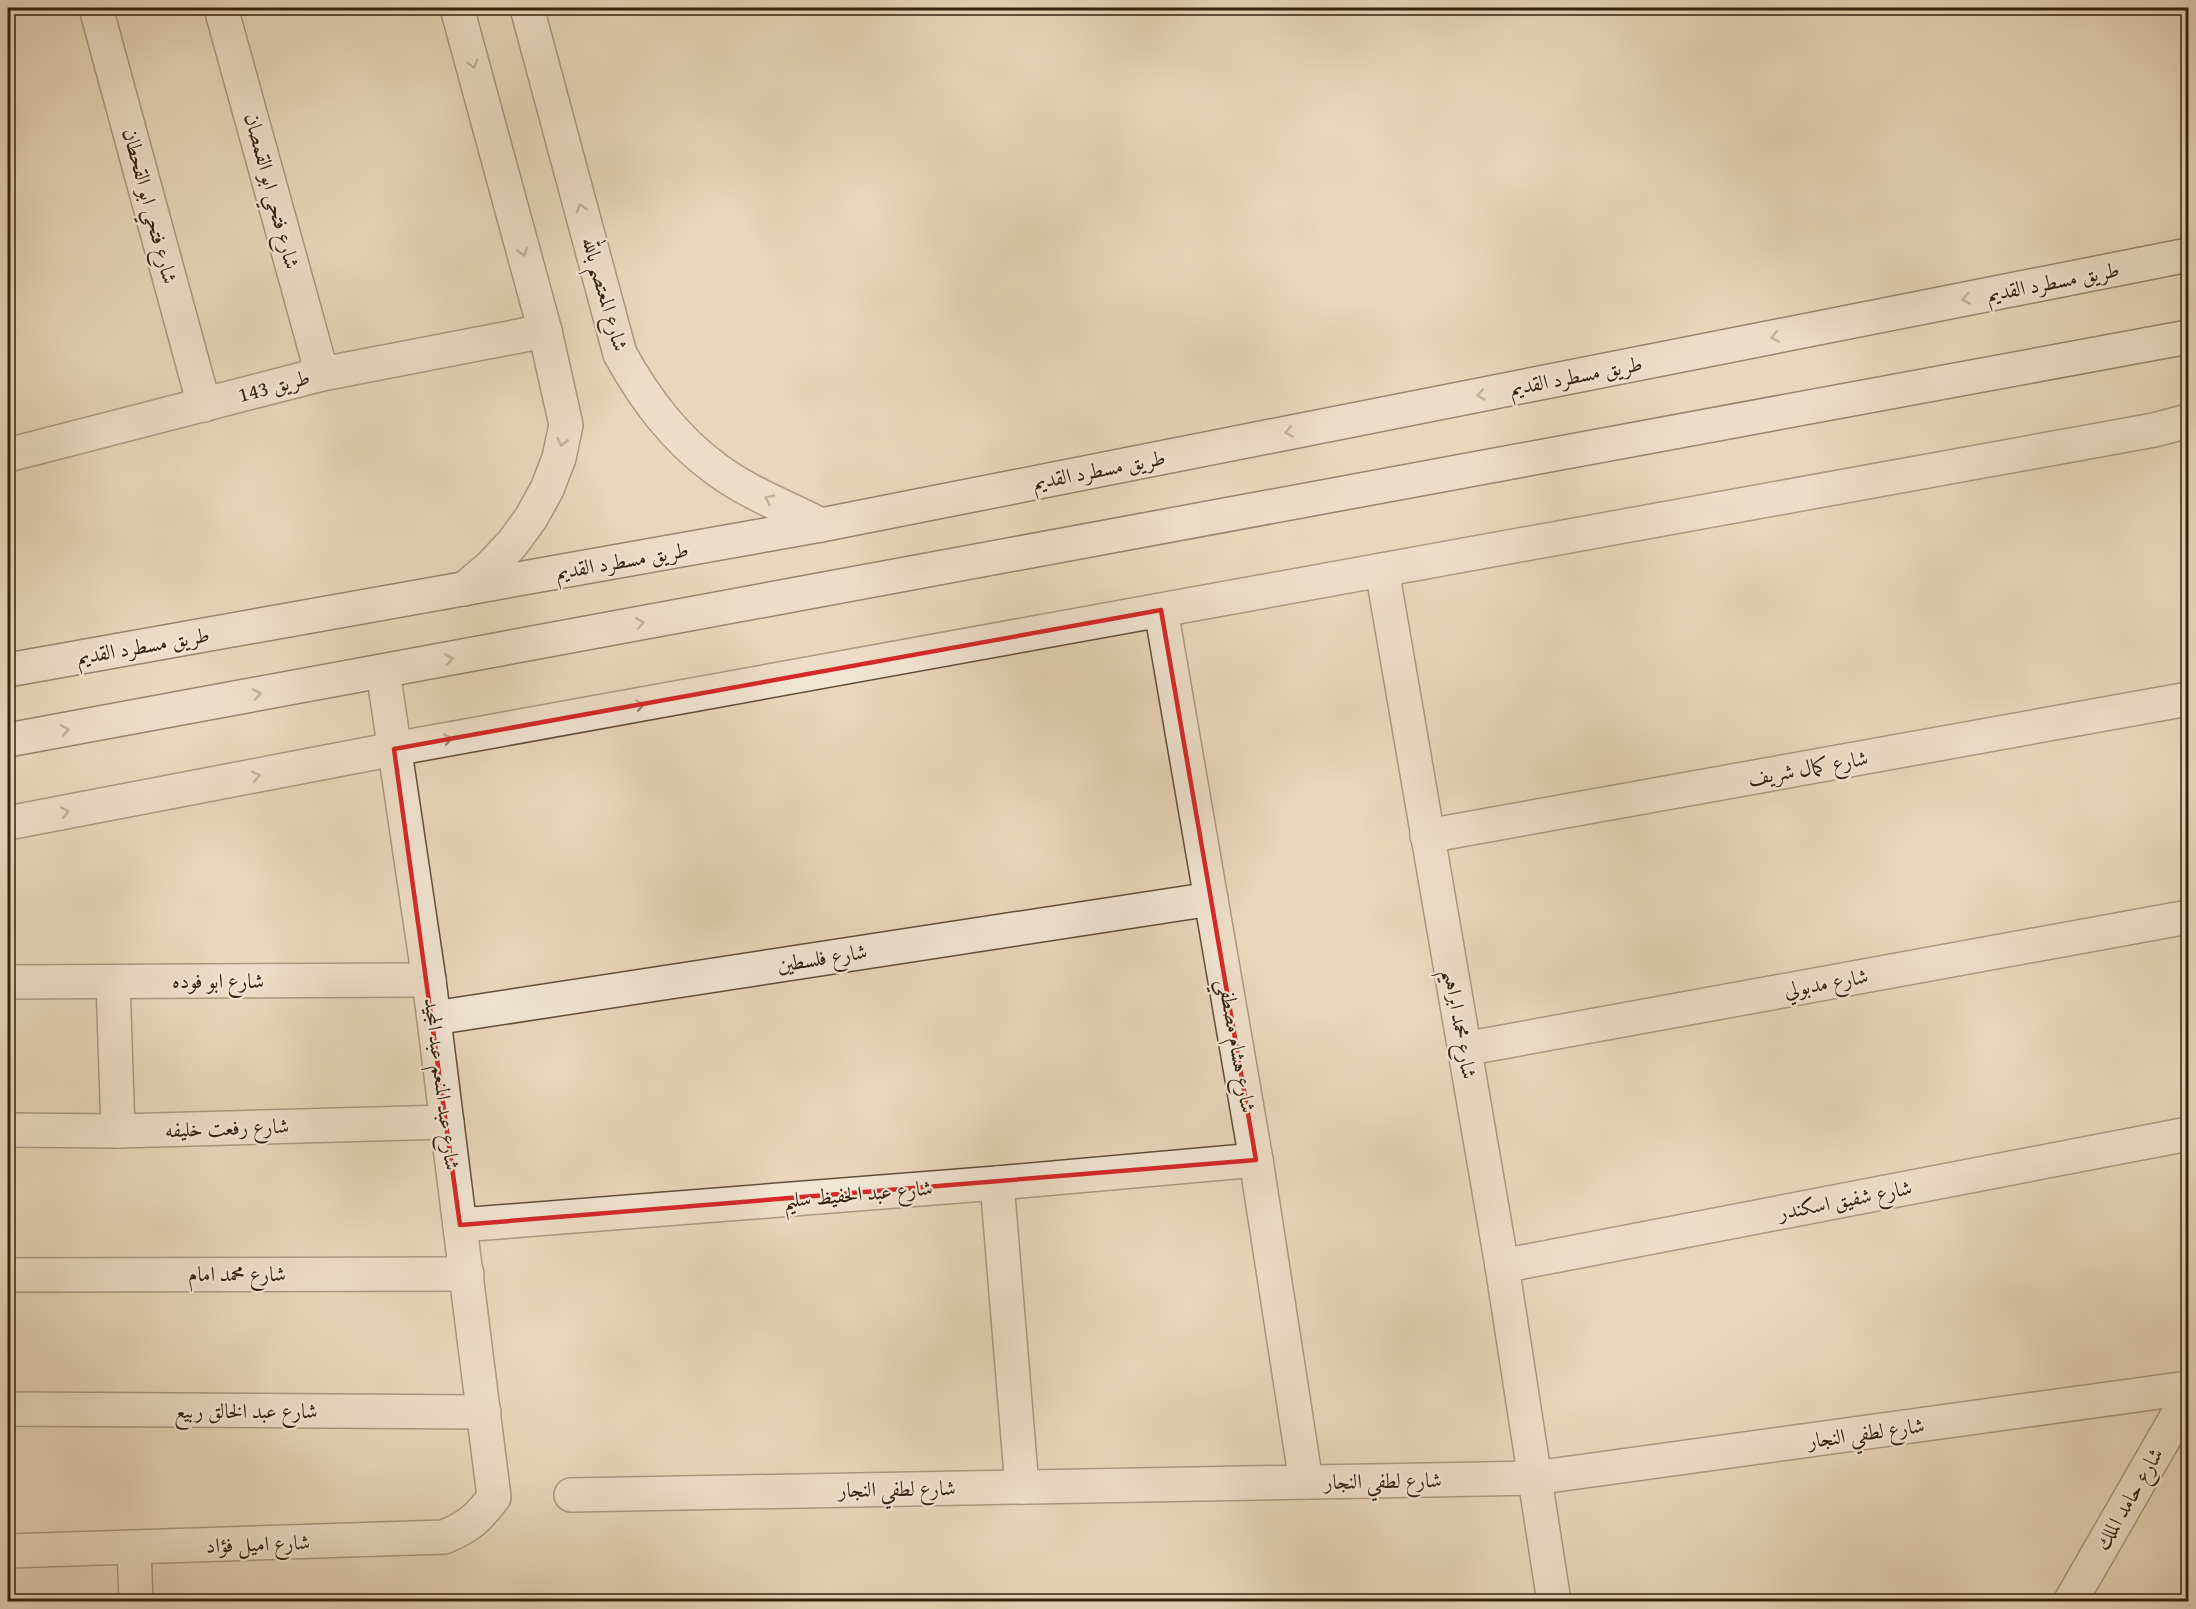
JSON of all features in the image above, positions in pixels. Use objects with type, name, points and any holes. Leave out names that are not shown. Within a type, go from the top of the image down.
[{"type":"street","name":"شارع فتحي ابو القحطان","points":[[96,8],[204,405]]},
{"type":"street","name":"شارع فتحي ابو القمصان","points":[[221,8],[322,374]]},
{"type":"street","points":[[458,8],[545,331],[566,425],[559,458],[547,489],[531,518],[512,544],[464,589]]},
{"type":"street","name":"شارع المعتصم بالله","points":[[528,8],[620,354],[638,387],[661,418],[687,446],[717,470],[749,490],[822,525]]},
{"type":"street","name":"طريق مسطرد القديم","points":[[8,670],[822,525],[2188,255]]},
{"type":"street","name":"طريق 143","points":[[8,455],[322,374],[545,331]]},
{"type":"street","points":[[8,740],[2188,337]]},
{"type":"street","points":[[8,823],[394,749],[2142,432],[2188,421]]},
{"type":"street","name":"شارع محمد ابراهيم","points":[[1382,570],[1502,1266],[1554,1602]]},
{"type":"street","name":"شارع هشام مصطفي","points":[[1161,610],[1256,1160],[1306,1482]]},
{"type":"street","name":"شارع عبد المنعم عبد المجيد","points":[[383,671],[429,980],[494,1497]]},
{"type":"street","name":"شارع كمال شريف","points":[[1427,836],[2188,699]]},
{"type":"street","name":"شارع فلسطين","points":[[434,1018],[1211,899]]},
{"type":"street","name":"شارع مدبولي","points":[[1464,1049],[2188,917]]},
{"type":"street","name":"شارع ابو فوده","points":[[8,982],[429,980]]},
{"type":"street","points":[[113,982],[118,1131]]},
{"type":"street","name":"شارع رفعت خليفه","points":[[8,1130],[118,1131],[447,1122]]},
{"type":"street","name":"شارع شفيق اسكندر","points":[[1502,1266],[2188,1134]]},
{"type":"street","name":"شارع عبد الحفيظ سليم","points":[[460,1225],[1256,1160]]},
{"type":"street","points":[[996,1183],[1022,1487]]},
{"type":"street","name":"شارع محمد امام","points":[[8,1275],[466,1274]]},
{"type":"street","name":"شارع لطفي النجار","points":[[571,1495],[1534,1478],[2188,1388]]},
{"type":"street","name":"شارع حامد الملك","points":[[2070,1602],[2188,1397]]},
{"type":"street","name":"شارع عبد الخالق ربيع","points":[[8,1409],[484,1412]]},
{"type":"street","name":"شارع اميل فؤاد","points":[[8,1551],[444,1537],[463,1529],[481,1515],[494,1497]]},
{"type":"street","points":[[134,1548],[136,1602]]},
{"type":"highlighted area","points":[[1161,610],[1256,1160],[460,1225],[394,749]]}]
